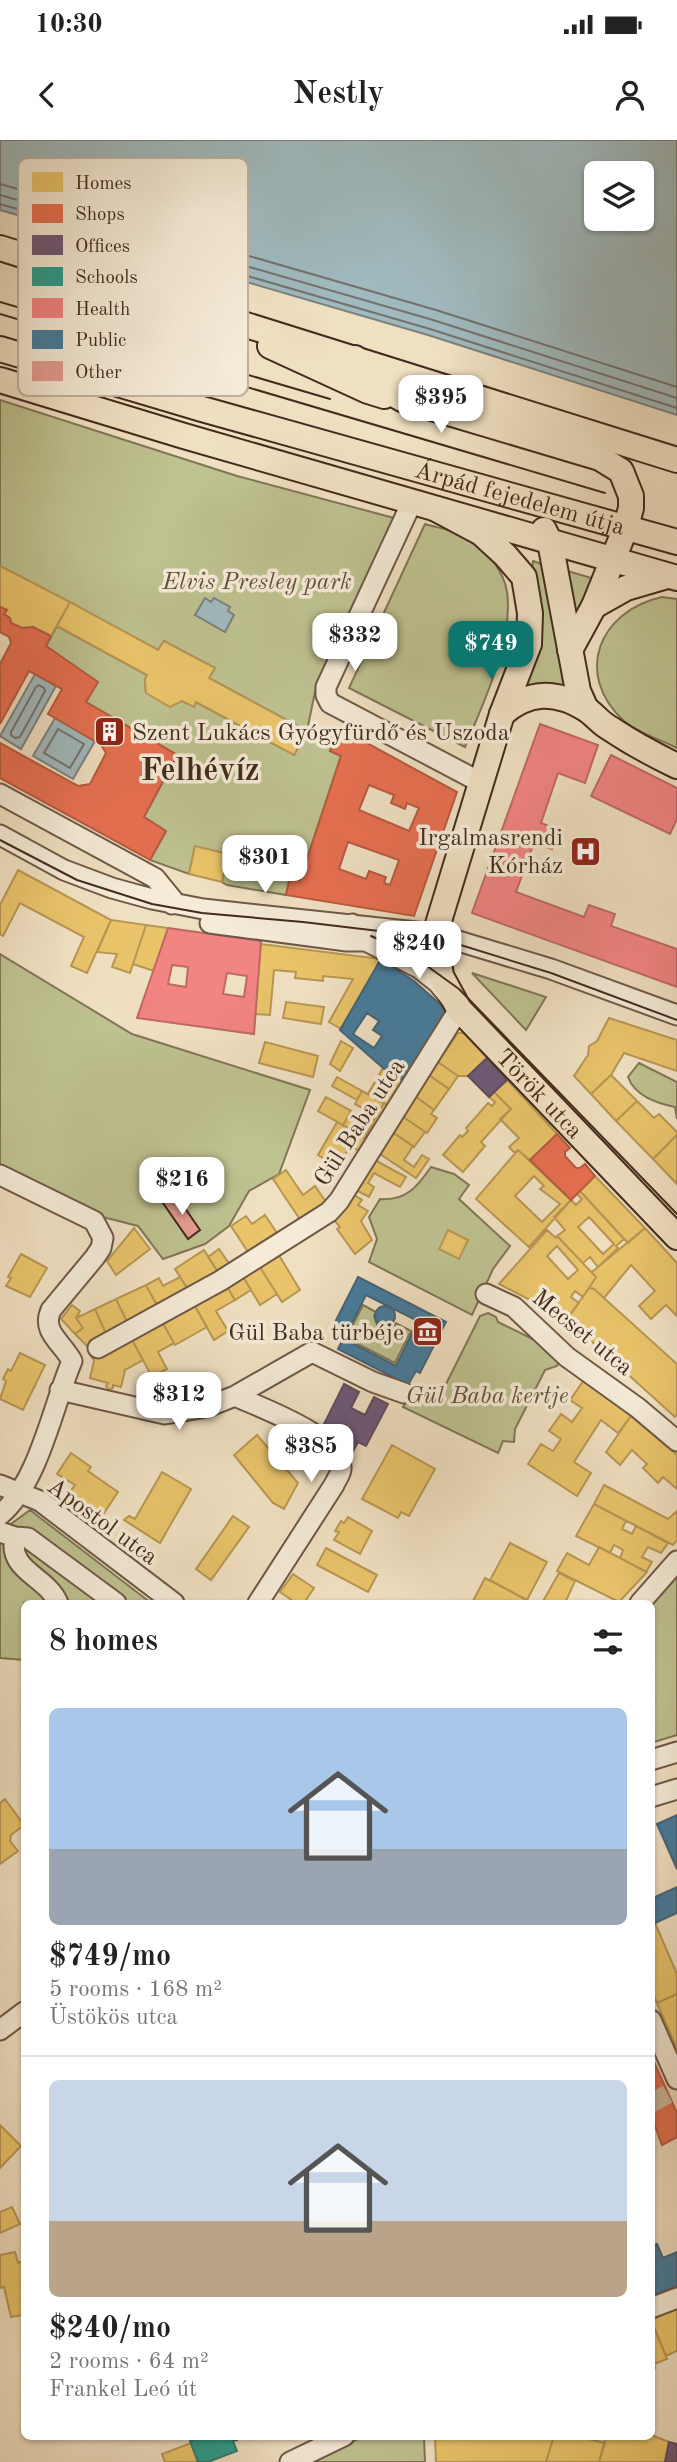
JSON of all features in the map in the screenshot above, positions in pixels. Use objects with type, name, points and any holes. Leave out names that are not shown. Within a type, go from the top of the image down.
[{"type":"main road","points":[[0,248],[18,254]]},
{"type":"main road","points":[[248,325],[677,460]]},
{"type":"main road","points":[[248,335],[368,391],[612,463],[621,471],[631,496],[626,527],[594,606],[570,650]]},
{"type":"main road","name":"Árpád fejedelem útja","points":[[0,349],[18,354]]},
{"type":"main road","points":[[354,358],[382,389],[402,399]]},
{"type":"main road","name":"Árpád fejedelem útja","points":[[0,380],[18,385]]},
{"type":"main road","name":"Árpád fejedelem útja","points":[[54,396],[424,506],[541,534],[612,560],[673,577]]},
{"type":"main road","name":"Árpád fejedelem útja","points":[[163,396],[677,542]]},
{"type":"main road","points":[[506,495],[531,513],[541,534],[578,691],[586,709]]},
{"type":"main road","points":[[424,506],[473,528],[490,540],[524,577]]},
{"type":"main road","points":[[435,934],[480,782],[528,644],[530,613],[524,577],[549,521],[585,515]]},
{"type":"main road","points":[[594,606],[626,588],[673,577]]},
{"type":"main road","points":[[502,714],[523,699],[537,695],[554,696],[586,709],[607,727],[677,766]]},
{"type":"main road","name":"Török utca","points":[[435,934],[441,975],[459,1009],[677,1237]]},
{"type":"street","name":"Árpád fejedelem útja","points":[[424,506],[326,687],[326,695],[330,703],[480,782]]},
{"type":"street","points":[[0,794],[155,878],[173,900],[173,904],[201,922],[368,942],[435,934]]},
{"type":"street","points":[[0,835],[64,870],[132,894],[173,904],[435,934],[551,970],[677,1015]]},
{"type":"street","points":[[132,894],[143,873]]},
{"type":"street","points":[[352,925],[368,942],[419,968],[438,983],[459,1009]]},
{"type":"street","name":"Gül Baba utca","points":[[98,1348],[220,1281],[329,1212],[339,1201],[459,1009]]},
{"type":"street","points":[[0,1175],[94,1221],[103,1238],[95,1257],[51,1310],[46,1320],[49,1330],[72,1361],[30,1477],[9,1489],[0,1515]]},
{"type":"street","name":"Mecset utca","points":[[486,1294],[514,1307],[567,1357],[638,1408],[677,1441]]},
{"type":"street","points":[[60,1390],[165,1414],[207,1407],[235,1396],[312,1353],[373,1382],[404,1393]]},
{"type":"street","points":[[235,1396],[326,1441],[338,1457],[341,1469],[334,1485],[260,1600]]},
{"type":"street","name":"Apostol utca","points":[[9,1489],[40,1501],[170,1600]]},
{"type":"street","points":[[7,1534],[19,1564],[55,1594],[57,1600]]},
{"type":"street","points":[[7,1534],[28,1538],[112,1600]]},
{"type":"street","points":[[643,1600],[677,1561]]},
{"type":"street","points":[[655,1759],[677,1752]]},
{"type":"street","points":[[655,1796],[677,1788]]},
{"type":"street","points":[[0,2030],[21,2014]]},
{"type":"street","points":[[657,2049],[677,2079]]},
{"type":"street","points":[[655,2306],[677,2298]]},
{"type":"street","points":[[290,2462],[336,2440]]},
{"type":"green space","name":"Elvis Presley park","points":[[0,400],[237,476],[394,518],[316,687],[307,731],[209,678],[215,668],[164,641],[158,650],[0,566]]},
{"type":"green space","points":[[425,524],[473,541],[492,560],[502,576],[507,592],[508,610],[502,650],[465,747],[349,688]]},
{"type":"green space","points":[[533,561],[545,565],[564,687],[523,692]]},
{"type":"green space","points":[[564,570],[595,579],[575,615]]},
{"type":"green space","points":[[662,597],[677,599],[677,748],[624,721],[608,703],[600,684],[597,665],[600,647],[609,630],[622,616],[640,604]]},
{"type":"green space","points":[[57,626],[147,675],[146,693],[194,706],[196,702],[294,755],[307,731],[336,739],[330,751],[341,756],[300,880],[290,877],[286,895],[227,885],[222,882],[228,854],[195,847],[189,874],[150,860],[166,831],[144,817],[177,755],[86,702],[97,682],[46,646]]},
{"type":"green space","points":[[0,954],[132,1034],[310,1090],[279,1174],[249,1191],[229,1226],[205,1244],[163,1259],[138,1226],[99,1216],[0,1167]]},
{"type":"green space","points":[[472,973],[546,997],[526,1030]]},
{"type":"green space","points":[[639,1063],[677,1082],[677,1119],[675,1107],[647,1098],[631,1084],[628,1077]]},
{"type":"green space","points":[[431,1167],[454,1174],[469,1185],[459,1199],[510,1246],[493,1269],[472,1315],[369,1262],[377,1239],[369,1217],[380,1199],[404,1195],[421,1181]]},
{"type":"green space","points":[[363,1305],[376,1312],[374,1316],[377,1325],[385,1329],[394,1327],[396,1323],[411,1331],[395,1363],[346,1338]]},
{"type":"green space","name":"Gül Baba kertje","points":[[488,1313],[496,1317],[498,1322],[563,1354],[557,1366],[545,1370],[515,1429],[514,1442],[503,1441],[498,1453],[403,1407],[407,1400],[427,1400],[443,1390],[480,1316]]},
{"type":"green space","points":[[30,1510],[147,1600],[21,1600],[21,1660],[0,1658],[0,1532]]},
{"type":"green space","points":[[677,1575],[677,1735],[655,1742],[655,1600]]},
{"type":"green space","points":[[356,2440],[424,2440],[425,2462],[310,2462]]},
{"type":"water","points":[[0,140],[677,140],[677,415],[428,335],[248,282],[248,158],[18,158],[18,215],[0,210]]},
{"type":"water","points":[[205,598],[211,602],[214,598],[230,607],[228,611],[234,615],[225,632],[195,615]]},
{"type":"water","points":[[35,674],[56,686],[21,749],[0,736]]},
{"type":"water","points":[[55,718],[95,741],[73,779],[33,756]]},
{"type":"building: Homes","points":[[0,566],[70,602],[51,636],[33,627],[22,628],[11,623],[10,618],[4,614],[7,610],[0,607]]},
{"type":"building: Homes","points":[[70,602],[158,650],[164,641],[215,668],[209,678],[307,731],[294,755],[196,702],[194,707],[182,701],[170,707],[146,693],[147,675],[57,626]]},
{"type":"building: Homes","points":[[195,846],[228,854],[222,882],[189,874]]},
{"type":"building: Homes","points":[[18,870],[111,920],[87,973],[71,966],[84,937],[20,903],[3,936],[0,934],[0,905]]},
{"type":"building: Homes","points":[[111,920],[146,925],[130,973],[112,967],[117,954],[97,952]]},
{"type":"building: Homes","points":[[146,925],[168,928],[154,971],[133,964]]},
{"type":"building: Homes","points":[[261,944],[381,959],[341,1029],[329,1022],[353,979],[323,976],[323,981],[295,978],[296,972],[274,970],[270,1015],[255,1014]]},
{"type":"building: Homes","points":[[286,1002],[324,1007],[321,1024],[283,1018]]},
{"type":"building: Homes","points":[[609,1018],[677,1040],[677,1071],[624,1053],[611,1075],[591,1094],[574,1076],[588,1055],[589,1046],[597,1041]]},
{"type":"building: Homes","points":[[458,1033],[464,1033],[487,1058],[468,1076],[458,1076],[438,1062]]},
{"type":"building: Homes","points":[[341,1041],[353,1048],[340,1071],[330,1064]]},
{"type":"building: Homes","points":[[265,1042],[318,1056],[313,1077],[259,1063]]},
{"type":"building: Homes","points":[[438,1062],[458,1076],[449,1089],[429,1075]]},
{"type":"building: Homes","points":[[383,1068],[407,1083],[392,1108],[368,1094]]},
{"type":"building: Homes","points":[[429,1075],[449,1089],[434,1110],[415,1096]]},
{"type":"building: Homes","points":[[611,1075],[637,1101],[616,1121],[591,1094]]},
{"type":"building: Homes","points":[[337,1077],[362,1091],[357,1100],[332,1086]]},
{"type":"building: Homes","points":[[507,1080],[557,1134],[530,1160],[518,1150],[515,1153],[509,1147],[519,1138],[500,1119],[511,1109],[494,1092]]},
{"type":"building: Homes","points":[[362,1091],[384,1103],[374,1120],[367,1117],[370,1112],[355,1104]]},
{"type":"building: Homes","points":[[494,1092],[511,1109],[481,1142],[485,1146],[463,1172],[443,1155],[460,1135],[462,1137],[468,1131],[466,1128],[488,1103],[492,1106],[495,1102],[489,1097]]},
{"type":"building: Homes","points":[[415,1096],[434,1110],[431,1114],[437,1118],[427,1133],[402,1116]]},
{"type":"building: Homes","points":[[326,1097],[351,1111],[343,1125],[318,1111]]},
{"type":"building: Homes","points":[[637,1101],[654,1118],[659,1114],[677,1132],[653,1159],[616,1121]]},
{"type":"building: Homes","points":[[384,1103],[392,1108],[369,1136],[366,1134]]},
{"type":"building: Homes","points":[[351,1111],[372,1124],[364,1138],[343,1125]]},
{"type":"building: Homes","points":[[402,1116],[425,1132],[414,1147],[391,1131]]},
{"type":"building: Homes","points":[[337,1122],[372,1142],[365,1154],[350,1146],[338,1167],[318,1155]]},
{"type":"building: Homes","points":[[391,1131],[413,1146],[404,1160],[414,1167],[422,1155],[429,1159],[416,1178],[377,1152]]},
{"type":"building: Homes","points":[[677,1135],[677,1184],[653,1159]]},
{"type":"building: Homes","points":[[518,1150],[571,1200],[529,1247],[476,1199]],"holes":[[[534,1176],[544,1186],[540,1189],[560,1204],[542,1222],[515,1196]]]},
{"type":"building: Homes","points":[[371,1158],[406,1177],[400,1187],[374,1173],[368,1183],[374,1187],[369,1197],[354,1189]]},
{"type":"building: Homes","points":[[286,1170],[303,1195],[315,1186],[326,1202],[301,1221],[273,1179]]},
{"type":"building: Homes","points":[[595,1176],[645,1228],[628,1243],[580,1191]]},
{"type":"building: Homes","points":[[580,1191],[624,1239],[598,1267],[590,1257],[583,1263],[557,1236],[565,1230],[554,1217],[571,1200],[576,1205],[582,1199],[577,1194]],"holes":[[[589,1217],[614,1244],[603,1254],[578,1227]]]},
{"type":"building: Homes","points":[[351,1193],[362,1200],[358,1205],[368,1211],[361,1221],[372,1240],[355,1254],[333,1219]]},
{"type":"building: Homes","points":[[265,1215],[279,1236],[250,1255],[231,1226],[246,1216],[252,1224]]},
{"type":"building: Homes","points":[[134,1228],[150,1249],[116,1275],[107,1261]]},
{"type":"building: Homes","points":[[645,1228],[677,1263],[677,1316],[666,1305],[651,1319],[639,1306],[655,1291],[631,1265],[604,1298],[589,1288],[596,1277],[592,1272]]},
{"type":"building: Homes","points":[[448,1230],[468,1240],[459,1259],[439,1249]]},
{"type":"building: Homes","points":[[547,1230],[556,1238],[557,1236],[596,1277],[583,1297],[575,1291],[571,1297],[579,1303],[567,1319],[499,1284]],"holes":[[[557,1246],[578,1270],[568,1279],[547,1256]]]},
{"type":"building: Homes","points":[[219,1249],[230,1265],[218,1272],[208,1257]]},
{"type":"building: Homes","points":[[204,1250],[218,1272],[189,1291],[175,1269]]},
{"type":"building: Homes","points":[[277,1252],[300,1290],[282,1302],[258,1264]]},
{"type":"building: Homes","points":[[21,1254],[47,1268],[30,1297],[6,1286]]},
{"type":"building: Homes","points":[[258,1264],[277,1294],[260,1305],[242,1275]]},
{"type":"building: Homes","points":[[242,1275],[251,1290],[235,1300],[226,1285]]},
{"type":"building: Homes","points":[[180,1277],[189,1291],[159,1309],[146,1285],[159,1278],[163,1286]]},
{"type":"building: Homes","points":[[146,1285],[159,1309],[129,1326],[116,1299]]},
{"type":"building: Homes","points":[[226,1285],[235,1300],[216,1311],[228,1331],[214,1340],[193,1303]]},
{"type":"building: Homes","points":[[589,1288],[594,1289],[677,1364],[675,1417],[567,1319]]},
{"type":"building: Homes","points":[[116,1299],[129,1326],[107,1336],[95,1309]]},
{"type":"building: Homes","points":[[193,1303],[207,1327],[175,1345],[161,1320]]},
{"type":"building: Homes","points":[[72,1305],[80,1311],[76,1318],[83,1328],[75,1334],[61,1319]]},
{"type":"building: Homes","points":[[95,1309],[107,1336],[87,1346],[75,1334],[83,1328],[76,1318]]},
{"type":"building: Homes","points":[[161,1320],[174,1343],[158,1352],[167,1369],[152,1377],[130,1336]]},
{"type":"building: Homes","points":[[130,1336],[143,1360],[125,1370],[121,1387],[113,1385],[109,1390],[106,1386],[108,1383],[90,1378],[94,1361],[92,1357]]},
{"type":"building: Homes","points":[[20,1353],[45,1365],[23,1410],[0,1399],[6,1381],[3,1379],[8,1369],[11,1371]]},
{"type":"building: Homes","points":[[584,1380],[631,1416],[618,1433],[601,1420],[574,1462],[591,1473],[577,1496],[528,1464],[541,1444],[553,1451],[561,1439],[549,1431],[561,1414],[572,1422],[582,1408],[570,1400]]},
{"type":"building: Homes","points":[[631,1416],[677,1455],[677,1489],[663,1477],[658,1483],[643,1468],[647,1464],[632,1450],[620,1465],[606,1452]]},
{"type":"building: Homes","points":[[257,1435],[298,1483],[284,1509],[273,1503],[234,1455]]},
{"type":"building: Homes","points":[[392,1445],[435,1469],[409,1516],[401,1512],[398,1518],[362,1499]]},
{"type":"building: Homes","points":[[71,1453],[91,1467],[88,1471],[118,1492],[100,1519],[86,1509],[88,1506],[69,1493],[75,1485],[57,1474]]},
{"type":"building: Homes","points":[[162,1472],[191,1489],[160,1543],[124,1520],[129,1516],[135,1519]]},
{"type":"building: Homes","points":[[604,1485],[668,1519],[677,1511],[677,1540],[673,1545],[594,1504]]},
{"type":"building: Homes","points":[[594,1504],[626,1521],[622,1529],[632,1534],[636,1526],[668,1543],[661,1553],[648,1547],[642,1557],[652,1562],[646,1572],[620,1558],[623,1550],[614,1545],[610,1553],[576,1536]]},
{"type":"building: Homes","points":[[233,1516],[249,1527],[211,1580],[196,1569]]},
{"type":"building: Homes","points":[[348,1517],[372,1531],[360,1554],[334,1540],[339,1532],[335,1531],[341,1521],[344,1523]]},
{"type":"building: Homes","points":[[510,1543],[547,1562],[527,1600],[490,1580]]},
{"type":"building: Homes","points":[[599,1547],[647,1572],[621,1600],[615,1600],[557,1571],[567,1553],[589,1565]]},
{"type":"building: Homes","points":[[326,1548],[377,1575],[368,1592],[317,1565]]},
{"type":"building: Homes","points":[[559,1573],[575,1581],[566,1600],[544,1600]]},
{"type":"building: Homes","points":[[293,1574],[314,1588],[306,1600],[292,1600],[280,1592]]},
{"type":"building: Homes","points":[[485,1578],[527,1600],[474,1600]]},
{"type":"building: Homes","points":[[5,1799],[21,1821],[21,1827],[11,1835],[10,1841],[18,1851],[0,1864],[0,1803]]},
{"type":"building: Homes","points":[[677,1818],[677,1828],[664,1834],[660,1826]]},
{"type":"building: Homes","points":[[655,1923],[677,1974],[677,1994],[657,2003]]},
{"type":"building: Homes","points":[[677,1994],[677,2049],[657,2003]]},
{"type":"building: Homes","points":[[0,2125],[21,2146],[0,2168]]},
{"type":"building: Homes","points":[[12,2207],[20,2224],[0,2233],[0,2212]]},
{"type":"building: Homes","points":[[15,2252],[18,2263],[21,2262],[21,2315],[11,2317],[4,2287],[0,2288],[0,2255]]},
{"type":"building: Homes","points":[[677,2309],[677,2351],[666,2356],[655,2330],[655,2318]]},
{"type":"building: Homes","points":[[655,2330],[667,2359],[655,2364]]},
{"type":"building: Homes","points":[[655,2437],[669,2442],[665,2462],[599,2462],[605,2440],[655,2440]]},
{"type":"building: Homes","points":[[435,2440],[553,2440],[546,2462],[436,2462]]},
{"type":"building: Homes","points":[[553,2440],[593,2440],[605,2443],[599,2462],[546,2462]]},
{"type":"building: Homes","points":[[191,2443],[198,2462],[165,2462],[162,2454]]},
{"type":"building: Shops","name":"Szent Lukács Gyógyfürdő és Uszoda","points":[[0,607],[7,610],[4,614],[10,618],[11,623],[22,628],[33,627],[51,636],[46,646],[98,682],[86,702],[177,755],[144,817],[166,831],[150,860],[0,778],[0,743],[78,786],[90,784],[106,753],[101,745],[48,714],[62,689],[29,671],[0,724],[0,664],[11,643],[9,637],[0,632]]},
{"type":"building: Shops","points":[[341,729],[457,792],[414,916],[286,895],[290,877],[300,880],[341,756],[330,751]],"holes":[[[369,785],[394,795],[391,803],[405,809],[407,803],[419,808],[409,831],[359,810]],[[348,842],[399,860],[390,885],[384,883],[386,877],[369,871],[366,879],[339,869]]]},
{"type":"building: Shops","points":[[557,1134],[570,1148],[565,1152],[565,1156],[576,1168],[585,1164],[595,1176],[571,1200],[530,1160]]},
{"type":"building: Shops","points":[[655,2064],[677,2113],[677,2137],[662,2145],[655,2126]]},
{"type":"building: Offices","points":[[487,1058],[507,1080],[489,1097],[468,1076]]},
{"type":"building: Offices","points":[[344,1384],[359,1392],[351,1408],[365,1415],[374,1397],[388,1404],[366,1446],[358,1442],[352,1453],[330,1442],[335,1430],[324,1424]]},
{"type":"building: Offices","points":[[669,2442],[677,2444],[677,2462],[665,2462]]},
{"type":"building: Schools","points":[[237,2440],[233,2441],[237,2451],[208,2462],[198,2462],[190,2441]]},
{"type":"building: Health","points":[[540,724],[598,745],[585,783],[558,773],[541,823],[559,830],[552,849],[534,843],[516,892],[584,917],[589,905],[615,914],[611,926],[677,949],[677,987],[472,913]]},
{"type":"building: Health","points":[[611,755],[677,788],[677,819],[670,834],[591,796]]},
{"type":"building: Health","points":[[168,928],[261,941],[254,1034],[137,1018]],"holes":[[[172,965],[188,967],[186,987],[168,984]],[[227,973],[247,976],[244,997],[223,994]]]},
{"type":"building: Public","points":[[381,959],[414,981],[450,1013],[407,1083],[383,1068],[340,1030]],"holes":[[[367,1013],[379,1021],[373,1030],[382,1036],[374,1048],[353,1034]]]},
{"type":"building: Public","name":"Gül Baba türbéje","points":[[358,1277],[446,1322],[420,1373],[416,1371],[408,1385],[338,1349],[345,1335],[332,1328]],"holes":[[[366,1295],[418,1321],[396,1366],[344,1339]]]},
{"type":"building: Public","name":"Gül Baba türbéje","points":[[385,1306],[392,1309],[395,1316],[392,1323],[385,1326],[378,1323],[375,1316],[378,1309]]},
{"type":"building: Public","points":[[677,1815],[677,1869],[657,1824]]},
{"type":"building: Public","points":[[677,1887],[677,1913],[655,1923],[655,1897]]},
{"type":"building: Public","points":[[655,2245],[663,2258],[677,2252],[677,2286],[655,2294]]},
{"type":"building: Other","points":[[176,1195],[200,1230],[188,1239],[163,1203]]},
{"type":"tunnel","points":[[655,2101],[668,2094]]},
{"type":"tram line","points":[[0,302],[18,307]]},
{"type":"tram line","points":[[0,314],[18,319]]},
{"type":"tram line","points":[[248,375],[330,399]]},
{"type":"tram line","points":[[248,387],[605,493]]},
{"type":"tram line","points":[[0,840],[77,880],[152,904],[202,913],[438,938],[551,973],[677,1020]]},
{"type":"tram line","points":[[371,936],[409,953],[459,989],[677,1214]]},
{"type":"place","name":"Szent Lukács Gyógyfürdő és Uszoda","points":[[109,732]]},
{"type":"place","name":"Irgalmasrendi Kórház","points":[[586,851]]},
{"type":"place","name":"Gül Baba türbéje","points":[[427,1332]]},
{"type":"district","name":"Felhévíz","points":[[200,769]]}]
